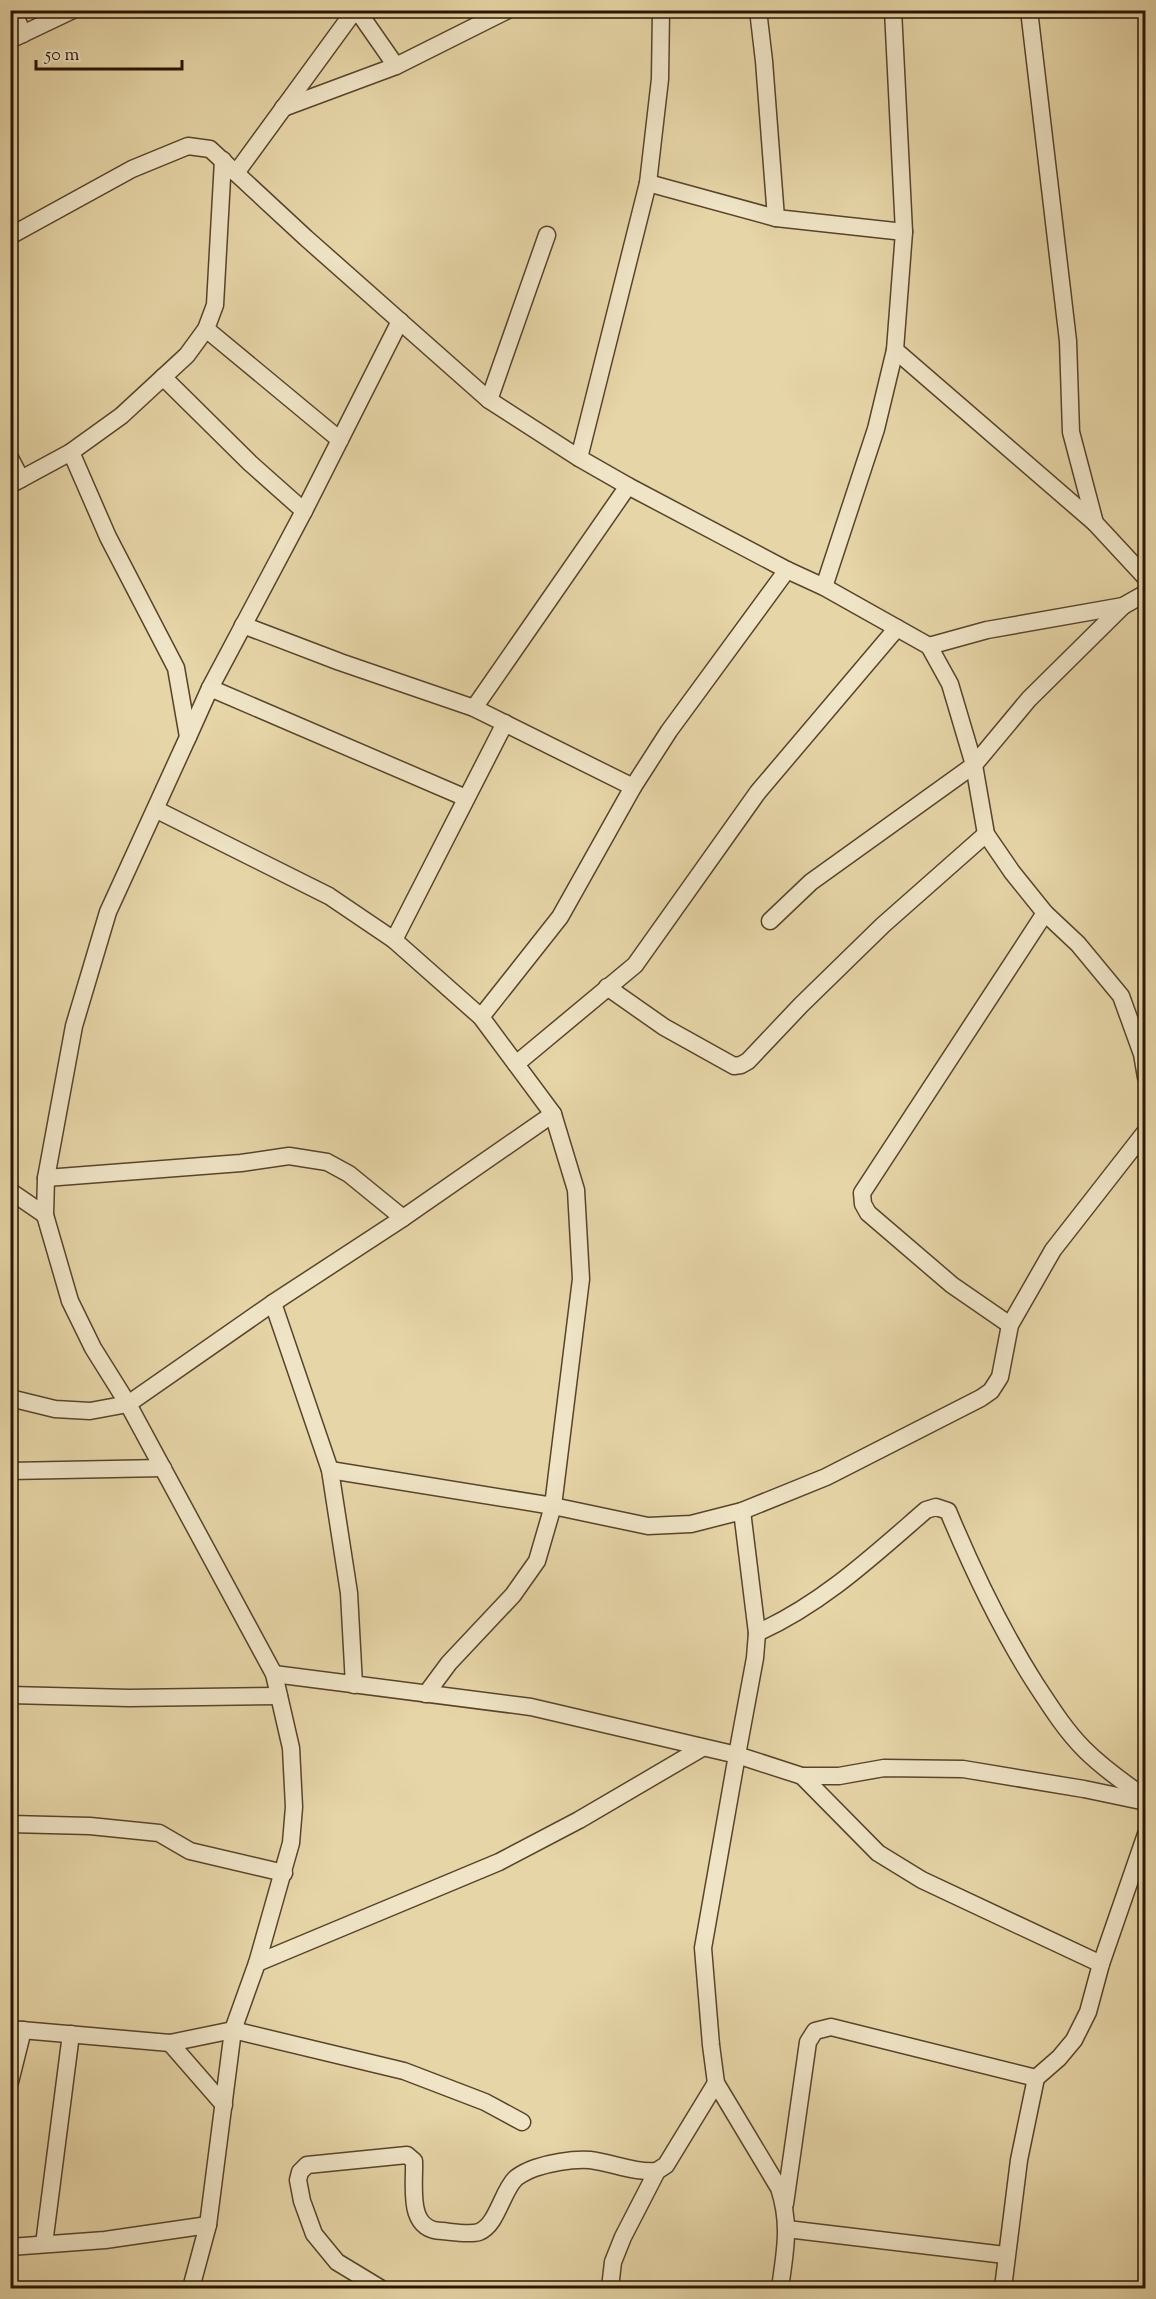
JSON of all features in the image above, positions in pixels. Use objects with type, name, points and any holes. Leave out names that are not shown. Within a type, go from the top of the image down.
[{"type":"street","points":[[14,10],[17,36],[73,10]]},
{"type":"street","points":[[236,173],[356,10],[396,66]]},
{"type":"street","points":[[284,108],[396,66],[508,10]]},
{"type":"street","points":[[579,458],[648,183],[660,79],[661,10]]},
{"type":"street","points":[[758,10],[776,218]]},
{"type":"street","points":[[824,587],[876,429],[895,350],[904,231],[893,10]]},
{"type":"street","points":[[1029,10],[1068,341],[1071,432],[1095,523]]},
{"type":"street","points":[[10,236],[132,169],[188,146],[210,149],[489,400],[579,458],[628,486],[787,570],[824,587],[929,646],[950,684],[974,765],[986,834],[1012,872],[1045,913],[1078,944],[1120,996],[1142,1054],[1146,1077]]},
{"type":"street","points":[[10,458],[16,482],[71,452],[121,416],[187,355],[207,329],[215,306],[223,160]]},
{"type":"street","points":[[648,183],[776,218],[904,231]]},
{"type":"street","points":[[489,400],[547,235]]},
{"type":"street","points":[[191,2289],[208,2225],[232,2030],[257,1963],[291,1843],[294,1807],[291,1748],[274,1674],[128,1404],[93,1348],[70,1301],[45,1215],[46,1178],[74,1026],[108,912],[157,810],[210,688],[304,511],[400,321]]},
{"type":"street","points":[[207,329],[340,440]]},
{"type":"street","points":[[895,350],[1004,447],[1095,523],[1146,578]]},
{"type":"street","points":[[163,377],[250,463],[304,511]]},
{"type":"street","points":[[71,452],[108,537],[176,668],[188,737]]},
{"type":"street","points":[[474,708],[628,486]]},
{"type":"street","points":[[481,1017],[560,917],[633,787],[669,731],[787,570]]},
{"type":"street","points":[[770,921],[811,882],[974,765],[1029,699],[1123,606],[1146,593]]},
{"type":"street","points":[[929,646],[987,630],[1123,606]]},
{"type":"street","points":[[243,625],[340,662],[474,708],[633,787]]},
{"type":"street","points":[[516,1064],[635,965],[758,792],[897,628]]},
{"type":"street","points":[[210,688],[466,798]]},
{"type":"street","points":[[394,940],[505,723]]},
{"type":"street","points":[[157,810],[329,896],[394,940],[481,1017],[553,1114],[576,1190],[581,1279],[553,1506],[537,1561],[513,1594],[448,1663],[426,1694]]},
{"type":"street","points":[[607,987],[664,1027],[734,1066],[741,1065],[748,1062],[801,1005],[883,925],[986,834]]},
{"type":"street","points":[[1010,1325],[952,1285],[868,1213],[863,1204],[862,1193],[1045,913]]},
{"type":"street","points":[[10,1398],[55,1409],[90,1411],[128,1404],[273,1303],[404,1218],[553,1114]]},
{"type":"street","points":[[330,1470],[553,1506],[648,1526],[691,1524],[742,1512],[826,1477],[991,1391],[1000,1377],[1010,1325],[1053,1250],[1146,1131]]},
{"type":"street","points":[[46,1178],[242,1163],[289,1156],[327,1162],[349,1174],[404,1218]]},
{"type":"street","points":[[10,1191],[45,1215]]},
{"type":"street","points":[[273,1303],[330,1470],[349,1593],[354,1685]]},
{"type":"street","points":[[10,1471],[163,1468]]},
{"type":"street","points":[[757,1633],[781,1622],[836,1587],[926,1510],[936,1507],[948,1511],[976,1577],[1014,1650],[1053,1710],[1084,1749],[1146,1800]]},
{"type":"street","points":[[742,1512],[757,1633],[755,1658],[703,1948],[716,2083],[779,2188],[784,2205],[788,2229],[780,2289]]},
{"type":"street","points":[[274,1674],[531,1707],[737,1755],[802,1776],[839,1776],[884,1768],[963,1768],[1146,1800]]},
{"type":"street","points":[[10,1695],[129,1698],[279,1696]]},
{"type":"street","points":[[257,1963],[499,1862],[579,1820],[702,1748]]},
{"type":"street","points":[[802,1776],[878,1853],[922,1880],[1101,1964]]},
{"type":"street","points":[[10,1824],[90,1826],[159,1833],[190,1851],[284,1873]]},
{"type":"street","points":[[1003,2289],[1005,2255],[1019,2160],[1036,2078],[1059,2058],[1074,2040],[1088,2012],[1101,1964],[1146,1834]]},
{"type":"street","points":[[784,2205],[808,2042],[815,2031],[831,2027],[1036,2078]]},
{"type":"street","points":[[10,2082],[17,2030],[170,2043],[232,2030],[404,2071],[485,2102],[522,2122]]},
{"type":"street","points":[[44,2244],[71,2034]]},
{"type":"street","points":[[170,2043],[224,2105]]},
{"type":"street","points":[[610,2289],[613,2262],[623,2237],[657,2171],[666,2165],[716,2083]]},
{"type":"street","points":[[380,2289],[337,2262],[314,2234],[302,2200],[298,2180],[300,2172],[307,2165],[406,2155],[414,2161],[416,2214],[421,2223],[436,2231],[477,2233],[488,2226],[515,2179],[533,2169],[589,2160],[644,2172],[657,2171]]},
{"type":"street","points":[[10,2247],[105,2240],[208,2225]]},
{"type":"street","points":[[788,2229],[1005,2255]]}]
